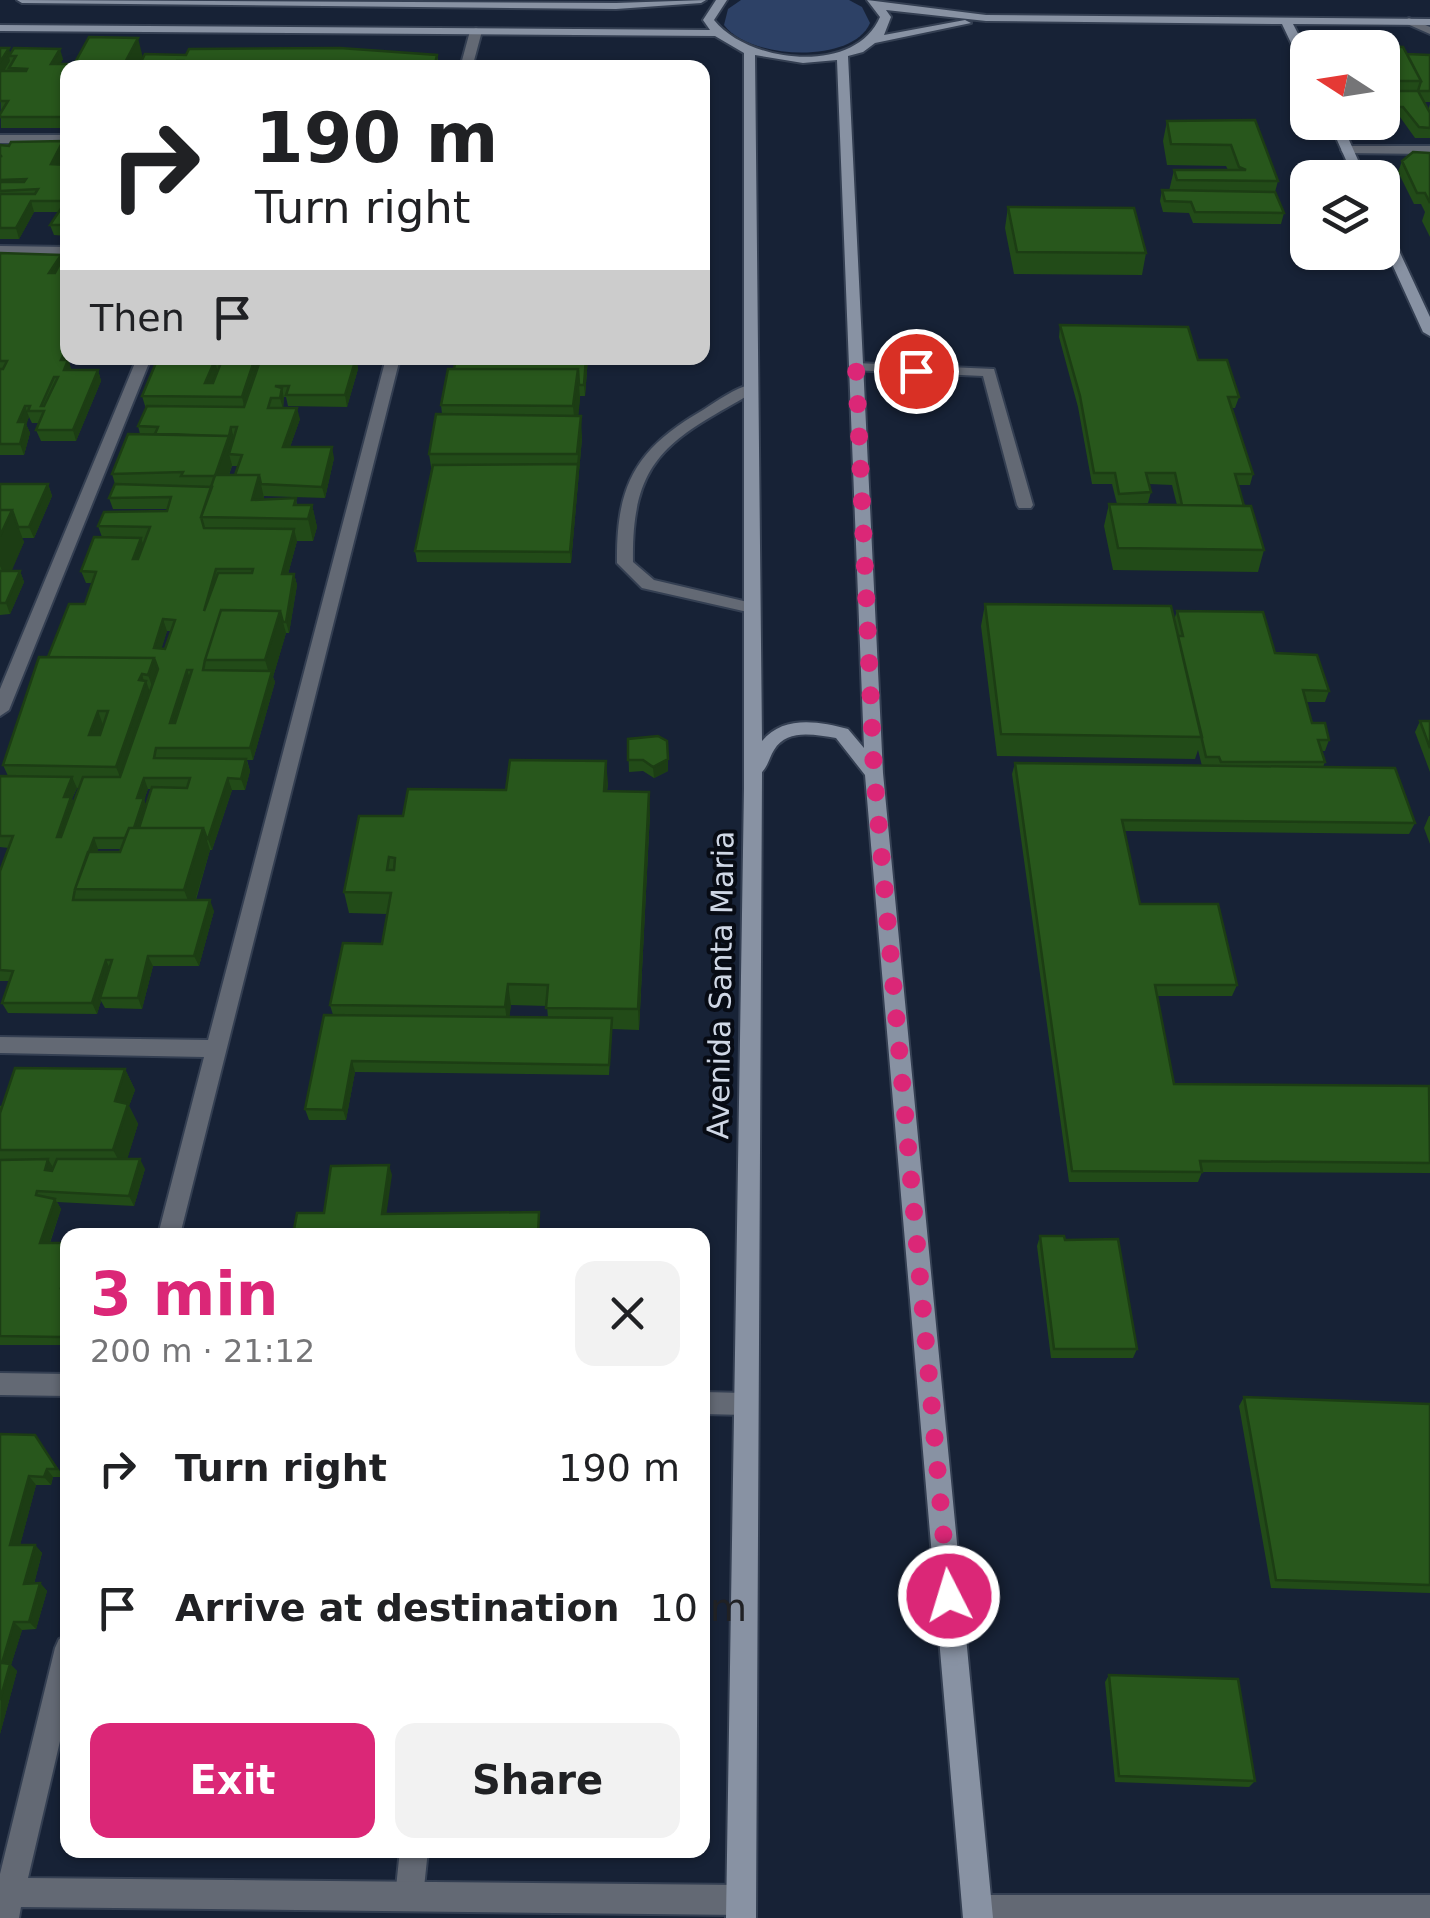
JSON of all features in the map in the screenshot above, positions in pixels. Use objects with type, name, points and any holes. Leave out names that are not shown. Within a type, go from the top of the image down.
[{"type":"main road","points":[[22,0],[616,6],[700,0]]},
{"type":"main road","points":[[714,33],[708,20],[712,8],[722,0]]},
{"type":"main road","points":[[875,3],[986,18],[1430,22]]},
{"type":"main road","points":[[875,3],[886,17],[885,29],[876,40]]},
{"type":"main road","points":[[0,28],[714,33],[749,52],[795,59],[842,54],[876,40],[986,18]]},
{"type":"main road","points":[[1286,21],[1290,30]]},
{"type":"main road","name":"Avenida Santa Maria","points":[[741,1909],[753,788],[749,52]]},
{"type":"main road","points":[[842,54],[874,773],[978,1914]]},
{"type":"main road","points":[[1343,140],[1352,160]]},
{"type":"main road","points":[[1400,266],[1430,332]]},
{"type":"main road","points":[[753,788],[764,744],[773,736],[804,729],[842,733],[874,773]]},
{"type":"street","points":[[1409,22],[1430,31]]},
{"type":"street","points":[[468,60],[476,31]]},
{"type":"street","points":[[0,139],[60,139]]},
{"type":"street","points":[[1348,150],[1430,150]]},
{"type":"street","points":[[0,250],[60,250]]},
{"type":"street","points":[[0,710],[141,365]]},
{"type":"street","points":[[171,1228],[390,365]]},
{"type":"street","points":[[856,367],[989,372],[1025,505]]},
{"type":"street","points":[[751,388],[667,436],[646,460],[622,527],[626,563],[648,584],[752,608]]},
{"type":"street","points":[[0,1045],[219,1049]]},
{"type":"street","points":[[0,1384],[60,1385]]},
{"type":"street","points":[[710,1403],[746,1404]]},
{"type":"street","points":[[60,1680],[5,1901],[409,1898],[741,1909]]},
{"type":"street","points":[[409,1898],[413,1858]]},
{"type":"street","points":[[978,1914],[1430,1910]]},
{"type":"shaded area","points":[[741,0],[849,0],[862,7],[870,23],[860,37],[843,46],[822,51],[776,50],[754,45],[724,25],[728,9]]},
{"type":"building","points":[[89,37],[138,38],[126,60],[76,60]]},
{"type":"building","points":[[1400,47],[1403,47],[1421,81],[1400,81]]},
{"type":"building","points":[[0,48],[9,48],[0,62]]},
{"type":"building","points":[[14,48],[60,49],[51,64],[60,64],[60,117],[0,117],[8,101],[0,101],[0,71],[27,69],[9,68],[16,56],[9,56]]},
{"type":"building","points":[[340,48],[437,55],[436,60],[142,60],[145,54],[186,55],[189,49]]},
{"type":"building","points":[[1407,54],[1430,55],[1430,91],[1418,91],[1421,81]]},
{"type":"building","points":[[1400,91],[1418,91],[1430,113],[1430,128],[1419,127],[1403,107]]},
{"type":"building","points":[[1255,120],[1278,181],[1177,180],[1174,170],[1246,170],[1239,167],[1231,145],[1171,144],[1167,121]]},
{"type":"building","points":[[60,141],[51,164],[60,165],[60,201],[31,201],[16,228],[0,228],[0,194],[35,194],[38,189],[0,191],[0,182],[26,179],[0,180],[0,145],[9,146],[11,142]]},
{"type":"building","points":[[1413,152],[1430,153],[1430,203],[1425,193],[1417,193],[1402,161]]},
{"type":"building","points":[[1162,190],[1275,192],[1284,213],[1195,212],[1191,202],[1165,201]]},
{"type":"building","points":[[1008,207],[1134,208],[1146,253],[1017,252]]},
{"type":"building","points":[[60,210],[60,225],[50,225]]},
{"type":"building","points":[[0,253],[60,255],[49,273],[55,273],[60,264],[60,365],[66,365],[64,370],[98,370],[73,430],[36,430],[44,411],[28,411],[30,406],[25,406],[18,422],[26,422],[20,444],[0,444],[0,369],[7,361],[0,361]],"holes":[[[54,377],[58,377],[44,406]]]},
{"type":"building","points":[[1060,325],[1188,327],[1198,360],[1227,360],[1239,397],[1228,397],[1253,474],[1235,474],[1244,506],[1182,505],[1175,473],[1146,473],[1151,492],[1119,494],[1115,473],[1094,473],[1080,396]]},
{"type":"building","points":[[155,365],[213,365],[205,383],[213,383],[220,365],[253,365],[242,397],[142,396]]},
{"type":"building","points":[[259,365],[354,365],[345,395],[286,395],[289,386],[275,386],[282,388],[280,398],[271,398],[268,408],[297,408],[283,447],[332,447],[322,487],[261,484],[259,475],[235,475],[242,455],[229,454],[237,427],[231,427],[229,436],[155,434],[158,427],[138,426],[147,406],[244,407]]},
{"type":"building","points":[[455,365],[585,365],[584,385],[579,385],[578,369],[454,369]]},
{"type":"building","points":[[448,369],[578,369],[573,406],[441,405]]},
{"type":"building","points":[[436,414],[581,416],[577,454],[429,454]]},
{"type":"building","points":[[128,434],[229,436],[215,476],[181,476],[183,472],[112,474]]},
{"type":"building","points":[[578,464],[570,552],[415,551],[433,465]]},
{"type":"building","points":[[215,475],[259,475],[252,500],[296,498],[294,505],[312,505],[308,519],[201,517]]},
{"type":"building","points":[[0,484],[48,484],[29,527],[18,527],[12,510],[0,510]]},
{"type":"building","points":[[115,484],[212,487],[201,517],[204,528],[294,529],[282,574],[294,574],[286,622],[280,611],[221,610],[205,660],[203,670],[272,671],[250,748],[156,748],[154,758],[246,759],[241,779],[228,778],[208,839],[203,828],[139,828],[152,787],[187,788],[190,778],[144,778],[137,798],[144,798],[134,828],[129,828],[125,838],[94,838],[75,889],[73,900],[210,900],[194,956],[148,956],[138,998],[100,998],[112,960],[106,960],[92,1003],[2,1003],[13,971],[0,970],[0,871],[13,836],[0,836],[0,776],[72,777],[64,797],[71,797],[57,837],[61,837],[83,777],[120,777],[158,669],[154,658],[48,657],[69,604],[85,604],[96,572],[81,571],[94,537],[141,538],[133,559],[138,559],[150,527],[98,526],[104,512],[167,511],[171,497],[109,498]],"holes":[[[216,569],[253,569],[252,573],[218,573],[204,611]],[[163,619],[175,620],[165,649],[154,648]],[[187,670],[192,670],[175,723],[170,723]]]},
{"type":"building","points":[[1109,504],[1251,506],[1264,550],[1118,548]]},
{"type":"building","points":[[0,510],[12,510],[0,536]]},
{"type":"building","points":[[0,571],[20,571],[6,603],[0,603]]},
{"type":"building","points":[[985,604],[1171,606],[1202,737],[1001,734]]},
{"type":"building","points":[[221,610],[280,611],[265,660],[205,660]]},
{"type":"building","points":[[1177,611],[1263,612],[1275,653],[1317,655],[1329,691],[1303,690],[1312,723],[1325,723],[1329,740],[1318,740],[1325,762],[1221,762],[1219,757],[1206,757],[1178,636],[1183,636]]},
{"type":"building","points":[[39,657],[154,658],[148,675],[142,674],[139,680],[146,681],[116,767],[3,765]],"holes":[[[98,711],[108,711],[100,735],[89,735]]]},
{"type":"building","points":[[1420,721],[1430,721],[1430,748]]},
{"type":"building","points":[[658,736],[667,741],[668,759],[653,767],[643,760],[628,760],[628,739]]},
{"type":"building","points":[[510,760],[606,761],[604,791],[649,792],[638,1009],[546,1008],[548,985],[508,984],[505,1007],[330,1005],[343,943],[382,944],[391,893],[344,892],[359,816],[403,816],[408,789],[506,790]],"holes":[[[389,857],[395,858],[394,870],[387,870]]]},
{"type":"building","points":[[1015,763],[1395,768],[1415,823],[1122,820],[1140,904],[1218,904],[1237,985],[1155,985],[1174,1084],[1429,1086],[1430,1163],[1200,1161],[1202,1172],[1072,1171]]},
{"type":"building","points":[[129,828],[203,828],[184,890],[75,889],[88,852],[120,852]]},
{"type":"building","points":[[324,1015],[612,1018],[609,1065],[352,1061],[343,1110],[305,1109]]},
{"type":"building","points":[[15,1068],[125,1069],[115,1101],[128,1104],[113,1150],[0,1150],[0,1113]]},
{"type":"building","points":[[48,1159],[45,1170],[52,1171],[57,1159],[140,1159],[129,1196],[37,1191],[36,1195],[55,1199],[40,1243],[60,1243],[60,1337],[0,1336],[0,1160]]},
{"type":"building","points":[[389,1165],[382,1214],[539,1212],[538,1228],[294,1228],[297,1213],[324,1213],[331,1166]]},
{"type":"building","points":[[1040,1236],[1064,1236],[1065,1240],[1118,1239],[1137,1349],[1054,1349]]},
{"type":"building","points":[[1244,1397],[1430,1404],[1430,1585],[1276,1580]]},
{"type":"building","points":[[0,1434],[35,1435],[57,1469],[47,1469],[44,1477],[29,1476],[10,1545],[35,1545],[24,1584],[40,1583],[29,1622],[14,1622],[2,1663],[10,1664],[0,1700]]},
{"type":"building","points":[[1109,1675],[1238,1679],[1255,1781],[1119,1776]]},
{"type":"route","points":[[916,371],[856,367],[874,773],[949,1596]]}]
